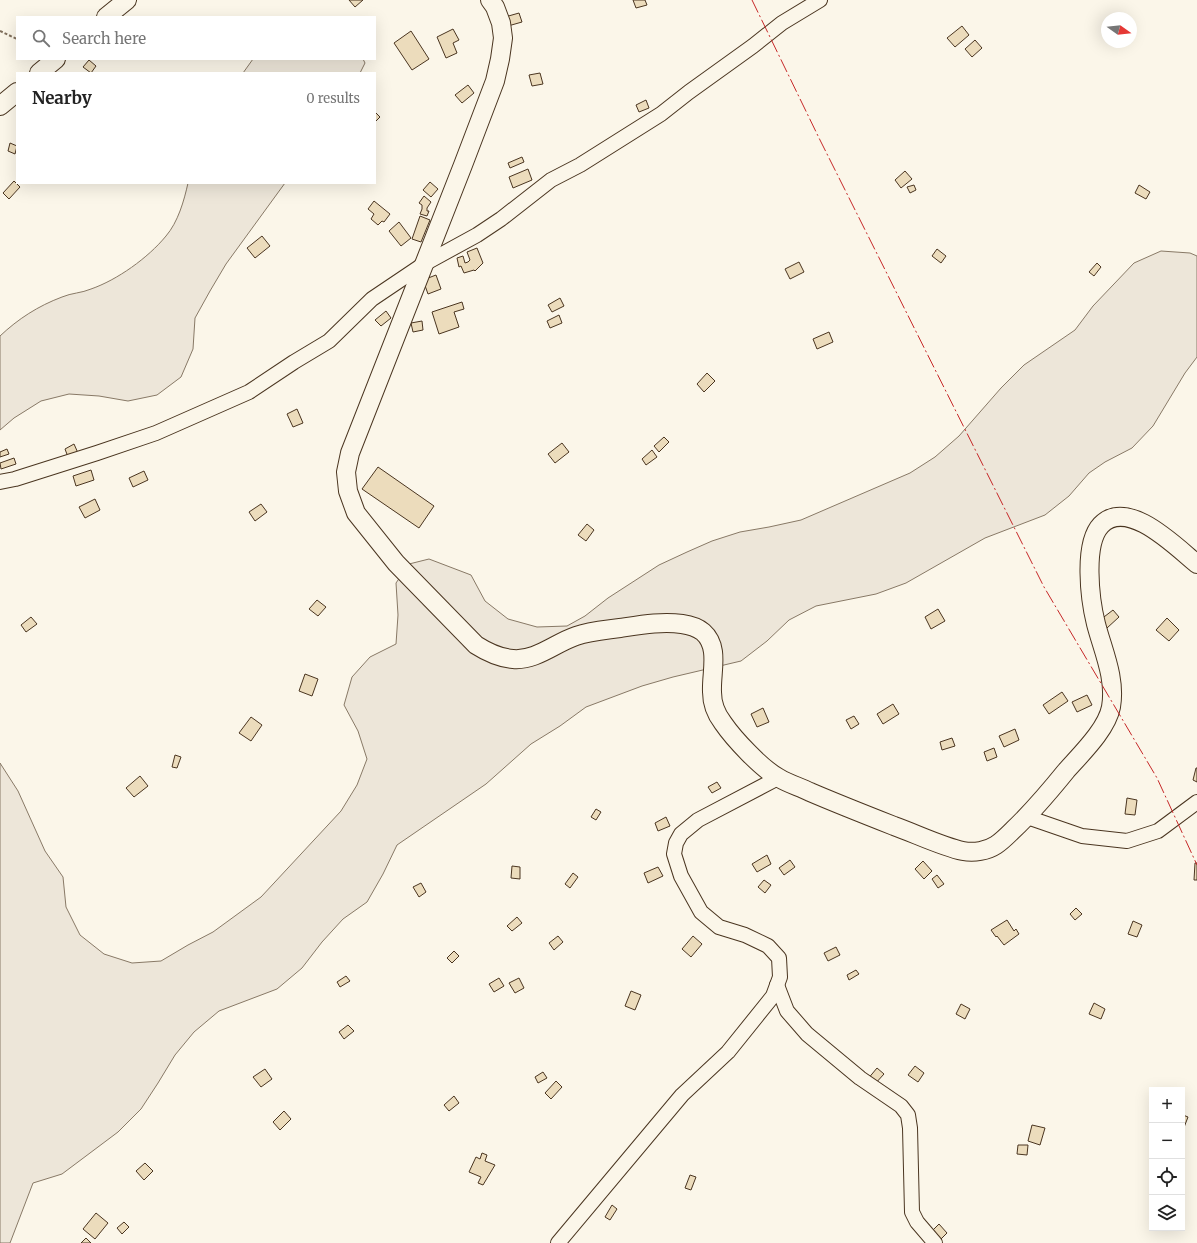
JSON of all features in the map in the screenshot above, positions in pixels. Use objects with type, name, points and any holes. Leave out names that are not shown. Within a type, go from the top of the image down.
[{"type":"main road","points":[[107,16],[127,0]]},
{"type":"main road","points":[[490,0],[495,7],[501,23],[503,38],[495,81],[464,165],[350,453],[346,472],[348,491],[356,513],[396,563],[476,645],[490,653],[512,659],[529,658],[574,636],[590,632],[654,624],[683,624],[696,628],[704,633],[711,644],[714,658],[711,693],[714,709],[722,722],[738,741],[765,768],[778,778],[841,805],[941,844],[964,851],[980,851],[994,847],[1027,817],[1097,734],[1111,709],[1112,687],[1109,668],[1095,621],[1090,579],[1089,565],[1091,546],[1096,531],[1104,522],[1114,518],[1125,517],[1136,519],[1149,526],[1197,564]]},
{"type":"main road","points":[[40,72],[55,60]]},
{"type":"main road","points":[[0,106],[16,93]]},
{"type":"street","points":[[0,482],[15,479],[90,456],[156,433],[249,392],[329,341],[372,299],[424,264],[477,235],[501,219],[551,180],[580,165],[661,114],[782,23],[820,0]]},
{"type":"street","points":[[558,1243],[682,1095],[728,1052],[774,996],[780,977],[779,958],[768,946],[745,935],[720,927],[701,912],[681,876],[674,854],[676,843],[681,834],[698,820],[778,778]]},
{"type":"street","points":[[1027,817],[1082,836],[1127,842],[1158,831],[1197,802]]},
{"type":"street","points":[[777,985],[787,1011],[807,1034],[860,1078],[901,1106],[908,1115],[910,1128],[912,1212],[935,1243]]},
{"type":"path","points":[[0,31],[16,39]]},
{"type":"shaded area","points":[[252,60],[364,60],[365,63],[360,72],[244,72]]},
{"type":"shaded area","points":[[188,184],[284,184],[226,264],[195,318],[193,349],[181,377],[157,395],[128,401],[99,396],[69,394],[41,401],[14,418],[0,430],[0,336],[14,324],[37,309],[65,296],[101,285],[132,267],[166,236],[177,218]]},
{"type":"shaded area","points":[[1161,251],[1190,253],[1197,256],[1197,357],[1185,373],[1153,426],[1132,448],[1105,462],[1089,473],[1069,496],[1045,515],[985,538],[906,583],[876,594],[816,606],[789,620],[767,641],[741,661],[642,686],[586,707],[560,726],[531,744],[486,784],[397,845],[367,902],[343,919],[322,942],[302,968],[277,989],[219,1011],[194,1032],[175,1055],[141,1109],[118,1132],[62,1174],[33,1183],[10,1243],[0,1243],[0,763],[18,791],[45,851],[63,877],[66,907],[80,935],[104,954],[132,963],[161,961],[213,932],[261,897],[341,811],[357,785],[367,759],[358,731],[344,705],[352,677],[370,657],[396,644],[398,615],[396,583],[409,564],[429,559],[471,575],[485,601],[508,619],[537,627],[567,626],[585,616],[608,598],[659,565],[687,552],[712,541],[740,532],[801,520],[910,473],[935,457],[959,436],[1001,388],[1024,365],[1075,330],[1093,306],[1134,263]]},
{"type":"building","points":[[349,0],[363,0],[355,7]]},
{"type":"building","points":[[633,0],[645,0],[647,5],[636,8]]},
{"type":"building","points":[[519,13],[522,22],[508,26],[505,17]]},
{"type":"building","points":[[962,26],[969,35],[955,47],[947,38]]},
{"type":"building","points":[[453,29],[459,40],[453,43],[457,53],[446,58],[437,37]]},
{"type":"building","points":[[411,31],[429,59],[412,70],[394,43]]},
{"type":"building","points":[[975,40],[982,48],[972,57],[965,49]]},
{"type":"building","points":[[89,60],[96,66],[92,72],[83,67]]},
{"type":"building","points":[[540,73],[543,84],[532,86],[529,75]]},
{"type":"building","points":[[468,85],[474,93],[462,103],[455,95]]},
{"type":"building","points":[[646,100],[649,108],[639,112],[636,105]]},
{"type":"building","points":[[376,113],[380,117],[376,121]]},
{"type":"building","points":[[10,143],[16,146],[15,154],[8,151]]},
{"type":"building","points":[[522,157],[524,162],[510,168],[508,163]]},
{"type":"building","points":[[528,169],[532,180],[513,188],[509,177]]},
{"type":"building","points":[[905,171],[912,179],[901,188],[895,180]]},
{"type":"building","points":[[14,181],[20,187],[9,199],[3,193]]},
{"type":"building","points":[[430,182],[438,189],[431,197],[423,190]]},
{"type":"building","points":[[914,185],[916,190],[910,193],[907,187]]},
{"type":"building","points":[[1139,185],[1150,192],[1146,199],[1135,193]]},
{"type":"building","points":[[424,196],[431,202],[427,208],[427,211],[429,211],[427,216],[420,214],[422,205],[419,203]]},
{"type":"building","points":[[374,201],[390,214],[384,222],[382,221],[378,225],[371,219],[374,214],[368,209]]},
{"type":"building","points":[[420,216],[430,220],[421,242],[412,239]]},
{"type":"building","points":[[399,222],[411,238],[401,246],[389,231]]},
{"type":"building","points":[[262,236],[270,246],[255,258],[247,248]]},
{"type":"building","points":[[477,248],[483,263],[475,271],[464,273],[461,266],[459,267],[457,258],[463,256],[465,263],[468,262],[470,260],[467,252]]},
{"type":"building","points":[[937,249],[946,256],[941,263],[932,256]]},
{"type":"building","points":[[799,262],[804,272],[790,279],[785,269]]},
{"type":"building","points":[[1097,263],[1101,267],[1094,276],[1089,272]]},
{"type":"building","points":[[436,275],[441,289],[428,294],[423,280]]},
{"type":"building","points":[[560,298],[564,306],[552,312],[548,305]]},
{"type":"building","points":[[462,302],[464,309],[454,312],[459,327],[439,334],[432,312]]},
{"type":"building","points":[[386,311],[391,318],[381,326],[375,320]]},
{"type":"building","points":[[559,315],[562,323],[550,328],[547,321]]},
{"type":"building","points":[[422,321],[423,330],[413,332],[411,323]]},
{"type":"building","points":[[829,332],[833,342],[817,349],[813,339]]},
{"type":"building","points":[[707,373],[715,381],[704,392],[697,384]]},
{"type":"building","points":[[297,409],[303,423],[293,427],[287,414]]},
{"type":"building","points":[[664,437],[669,442],[659,452],[654,446]]},
{"type":"building","points":[[562,443],[569,452],[555,463],[548,454]]},
{"type":"building","points":[[74,444],[78,453],[68,457],[65,449]]},
{"type":"building","points":[[7,449],[9,454],[0,457],[0,452]]},
{"type":"building","points":[[652,450],[657,457],[646,465],[642,459]]},
{"type":"building","points":[[14,458],[16,464],[1,469],[0,463]]},
{"type":"building","points":[[378,467],[434,506],[419,528],[362,489]]},
{"type":"building","points":[[91,470],[94,480],[76,486],[73,476]]},
{"type":"building","points":[[144,471],[148,480],[133,487],[129,478]]},
{"type":"building","points":[[95,499],[100,510],[85,518],[79,507]]},
{"type":"building","points":[[261,504],[267,512],[255,521],[249,512]]},
{"type":"building","points":[[587,524],[594,530],[586,541],[578,535]]},
{"type":"building","points":[[317,600],[326,607],[318,616],[309,609]]},
{"type":"building","points":[[938,609],[945,621],[931,629],[925,617]]},
{"type":"building","points":[[1113,610],[1119,617],[1107,628],[1100,620]]},
{"type":"building","points":[[31,617],[37,624],[26,632],[21,625]]},
{"type":"building","points":[[1167,618],[1179,630],[1169,641],[1156,630]]},
{"type":"building","points":[[305,674],[318,679],[312,696],[299,691]]},
{"type":"building","points":[[1062,692],[1068,701],[1049,714],[1043,705]]},
{"type":"building","points":[[1087,695],[1092,705],[1077,712],[1072,702]]},
{"type":"building","points":[[893,704],[899,714],[883,724],[877,714]]},
{"type":"building","points":[[763,708],[769,722],[757,727],[751,714]]},
{"type":"building","points":[[854,716],[859,724],[851,729],[846,720]]},
{"type":"building","points":[[251,717],[262,725],[251,741],[239,733]]},
{"type":"building","points":[[1015,729],[1019,740],[1004,747],[999,736]]},
{"type":"building","points":[[952,738],[955,746],[942,750],[940,742]]},
{"type":"building","points":[[994,748],[997,757],[987,761],[984,752]]},
{"type":"building","points":[[175,755],[181,757],[177,768],[172,767]]},
{"type":"building","points":[[1197,768],[1197,782],[1193,780]]},
{"type":"building","points":[[140,776],[148,786],[134,797],[126,788]]},
{"type":"building","points":[[717,782],[721,788],[712,793],[708,787]]},
{"type":"building","points":[[1127,798],[1137,800],[1135,815],[1125,814]]},
{"type":"building","points":[[596,809],[601,812],[596,820],[591,817]]},
{"type":"building","points":[[666,817],[670,826],[658,831],[655,823]]},
{"type":"building","points":[[767,855],[771,864],[757,872],[752,864]]},
{"type":"building","points":[[790,860],[795,867],[784,875],[779,868]]},
{"type":"building","points":[[923,861],[932,871],[924,879],[915,869]]},
{"type":"building","points":[[1195,863],[1197,863],[1197,880],[1194,880]]},
{"type":"building","points":[[512,866],[520,867],[520,879],[511,878]]},
{"type":"building","points":[[658,867],[663,876],[648,883],[644,873]]},
{"type":"building","points":[[573,873],[578,877],[570,888],[565,884]]},
{"type":"building","points":[[937,875],[944,884],[938,888],[932,879]]},
{"type":"building","points":[[764,880],[771,885],[765,893],[758,887]]},
{"type":"building","points":[[421,883],[426,892],[419,897],[413,887]]},
{"type":"building","points":[[1076,908],[1082,914],[1075,920],[1070,914]]},
{"type":"building","points":[[517,917],[522,923],[512,931],[507,926]]},
{"type":"building","points":[[1007,920],[1014,931],[1016,929],[1019,934],[1004,945],[991,930]]},
{"type":"building","points":[[1133,921],[1142,925],[1137,937],[1128,934]]},
{"type":"building","points":[[558,936],[563,942],[554,950],[549,943]]},
{"type":"building","points":[[693,936],[702,944],[691,957],[682,949]]},
{"type":"building","points":[[836,947],[840,955],[828,961],[824,953]]},
{"type":"building","points":[[454,951],[459,956],[452,963],[447,958]]},
{"type":"building","points":[[856,970],[859,974],[849,980],[847,975]]},
{"type":"building","points":[[346,976],[350,981],[340,987],[337,982]]},
{"type":"building","points":[[499,978],[504,986],[494,992],[489,984]]},
{"type":"building","points":[[519,978],[524,988],[515,993],[509,983]]},
{"type":"building","points":[[631,991],[641,995],[635,1010],[625,1006]]},
{"type":"building","points":[[1094,1003],[1105,1009],[1101,1019],[1089,1014]]},
{"type":"building","points":[[961,1004],[970,1009],[965,1019],[956,1014]]},
{"type":"building","points":[[348,1025],[354,1031],[344,1039],[339,1032]]},
{"type":"building","points":[[915,1066],[924,1073],[918,1082],[908,1075]]},
{"type":"building","points":[[877,1068],[884,1074],[874,1085],[867,1080]]},
{"type":"building","points":[[265,1069],[272,1079],[261,1087],[253,1077]]},
{"type":"building","points":[[543,1072],[547,1078],[538,1083],[535,1077]]},
{"type":"building","points":[[556,1081],[562,1087],[551,1099],[545,1093]]},
{"type":"building","points":[[454,1096],[459,1103],[449,1111],[444,1105]]},
{"type":"building","points":[[284,1111],[291,1119],[280,1130],[273,1122]]},
{"type":"building","points":[[1185,1116],[1188,1117],[1185,1125]]},
{"type":"building","points":[[1032,1125],[1045,1128],[1040,1145],[1028,1141]]},
{"type":"building","points":[[1018,1145],[1028,1145],[1027,1155],[1017,1154]]},
{"type":"building","points":[[482,1153],[487,1155],[485,1161],[495,1165],[483,1185],[478,1183],[481,1177],[469,1172],[476,1157],[480,1159]]},
{"type":"building","points":[[145,1163],[153,1171],[144,1180],[136,1171]]},
{"type":"building","points":[[690,1175],[696,1177],[691,1190],[685,1188]]},
{"type":"building","points":[[612,1205],[617,1209],[610,1220],[605,1217]]},
{"type":"building","points":[[96,1213],[108,1223],[95,1239],[83,1229]]},
{"type":"building","points":[[124,1222],[129,1227],[122,1234],[117,1228]]},
{"type":"building","points":[[939,1224],[947,1233],[939,1241],[931,1232]]},
{"type":"building","points":[[86,1238],[91,1243],[81,1243]]},
{"type":"power","points":[[752,0],[819,138],[1044,587],[1157,778],[1197,865]]}]
